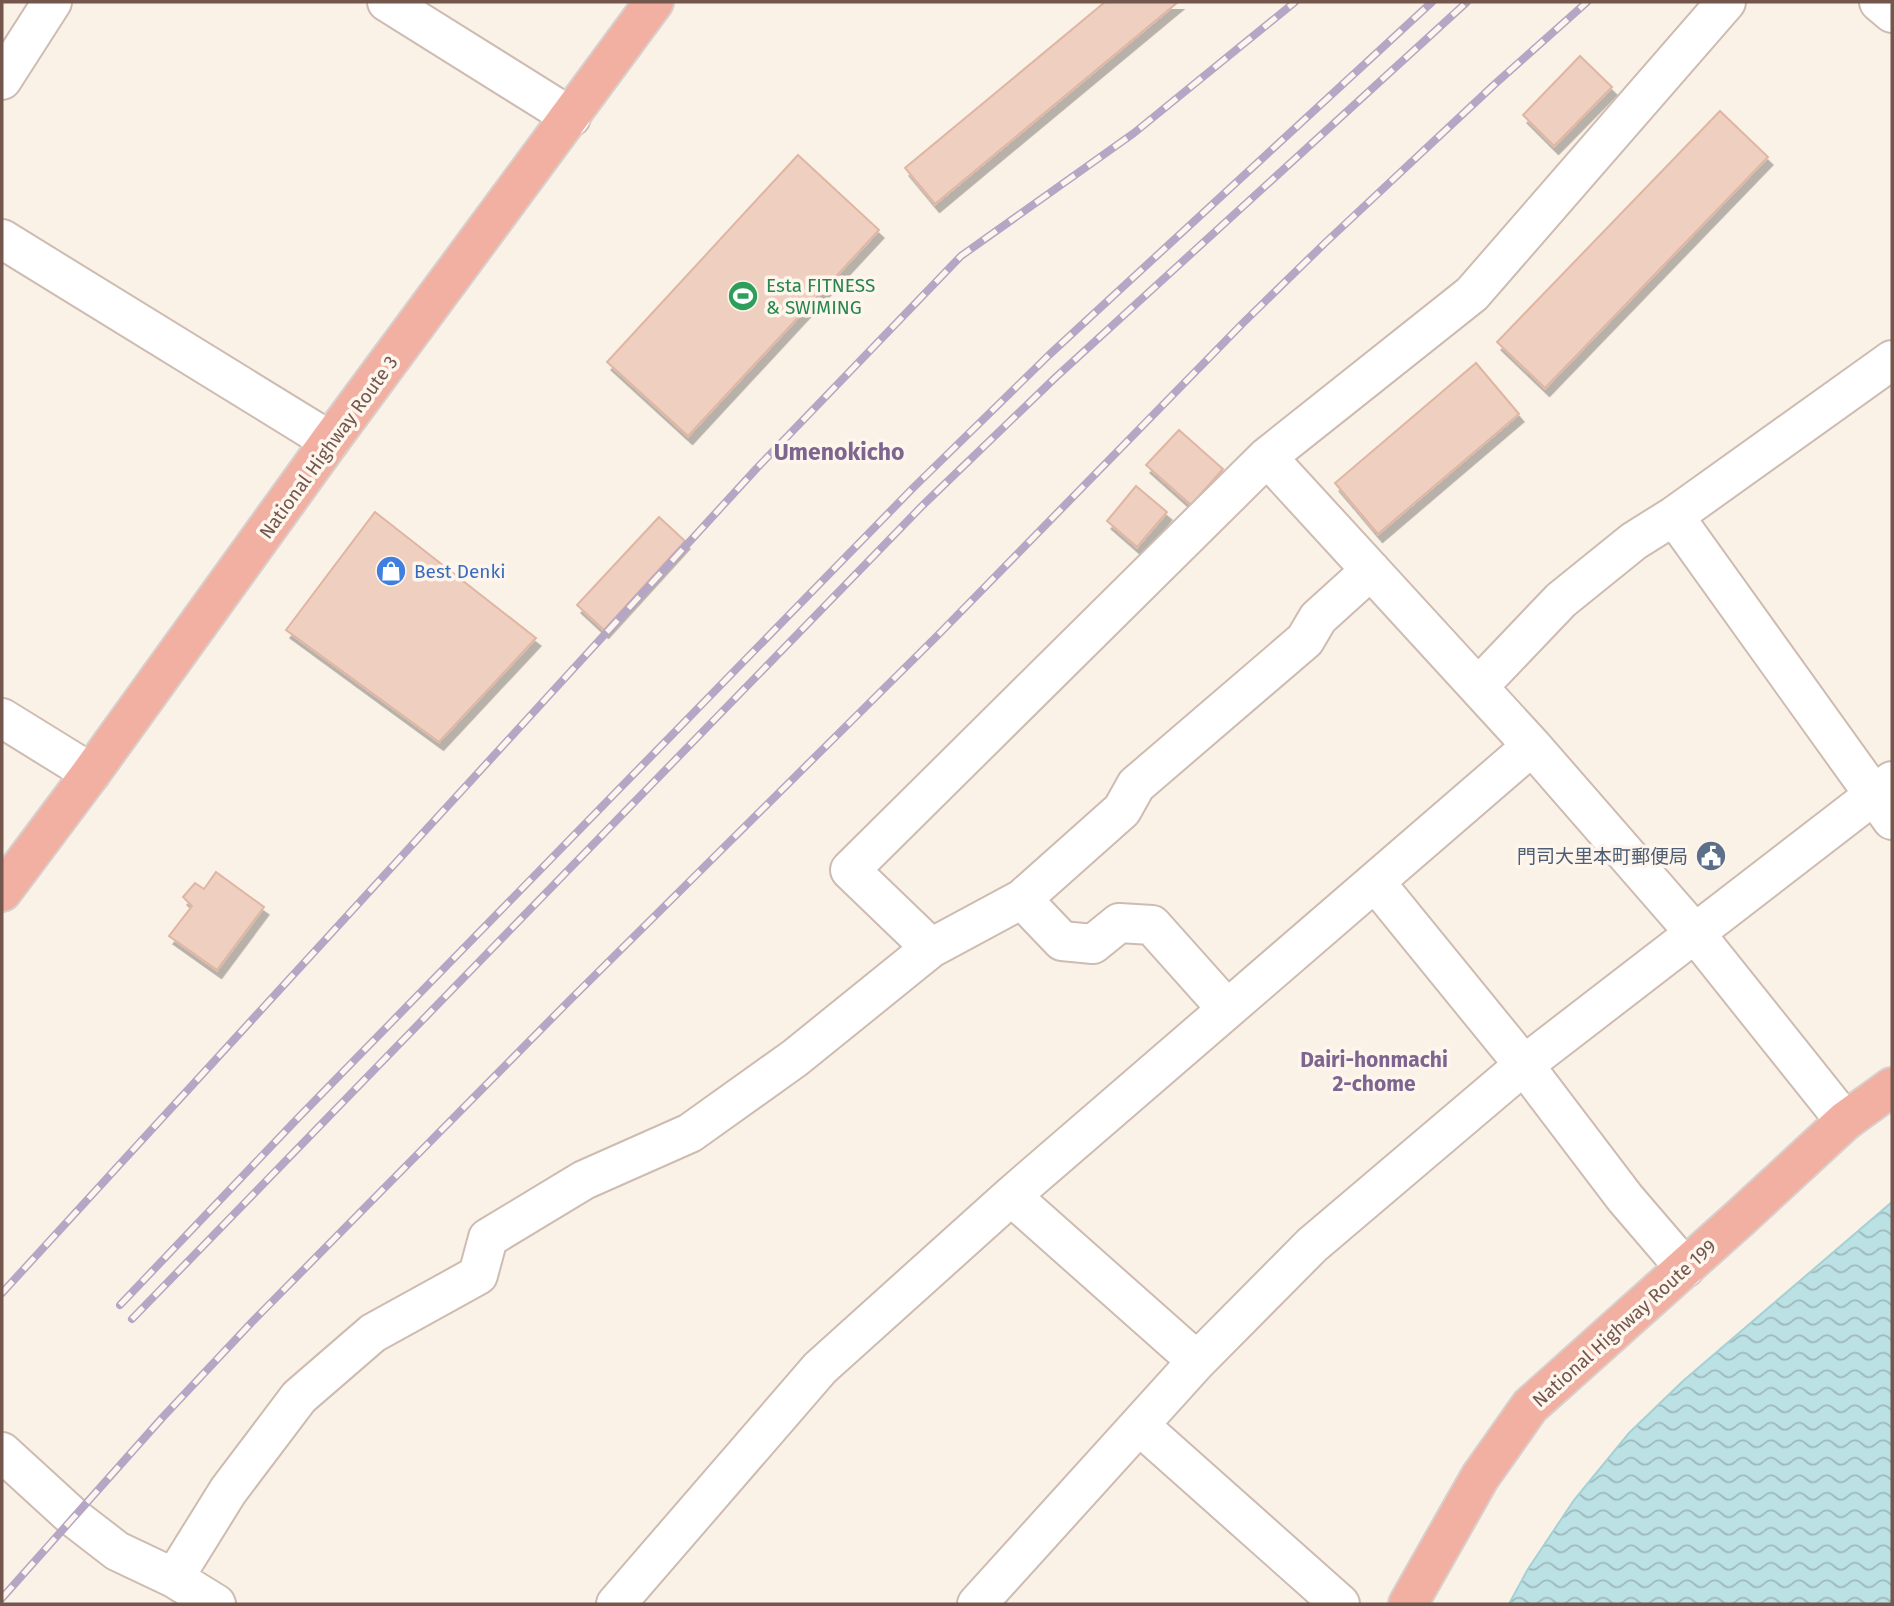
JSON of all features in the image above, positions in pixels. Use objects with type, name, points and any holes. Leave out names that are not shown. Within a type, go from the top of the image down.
[{"type":"highway","name":"National Highway Route 3","points":[[2,892],[92,773],[330,442],[654,2]]},
{"type":"highway","name":"National Highway Route 199","points":[[1408,1604],[1480,1477],[1530,1406],[1845,1121],[1892,1087]]},
{"type":"street","points":[[2,80],[52,2]]},
{"type":"street","points":[[387,2],[571,117]]},
{"type":"street","points":[[931,948],[850,870],[1267,457],[1472,294],[1727,2]]},
{"type":"street","points":[[1879,2],[1892,13]]},
{"type":"street","points":[[2,239],[330,442]]},
{"type":"street","points":[[1478,687],[1561,600],[1634,541],[1674,516],[1892,360]]},
{"type":"street","points":[[1267,457],[1532,746],[1694,932],[1845,1121]]},
{"type":"street","points":[[977,1604],[1198,1361],[1312,1245],[1524,1065],[1694,932],[1886,798],[1674,516]]},
{"type":"street","points":[[174,1578],[228,1491],[299,1397],[373,1333],[478,1275],[488,1238],[583,1180],[691,1133],[795,1058],[931,948],[1022,898],[1122,810],[1136,785],[1305,640],[1318,618],[1371,570]]},
{"type":"street","points":[[2,718],[92,773]]},
{"type":"street","points":[[616,1604],[820,1368],[1012,1196],[1532,746]]},
{"type":"street","points":[[1375,882],[1524,1065],[1625,1198],[1685,1268]]},
{"type":"street","points":[[1022,898],[1062,942],[1093,944],[1119,923],[1153,925],[1227,1009]]},
{"type":"street","points":[[1012,1196],[1198,1361]]},
{"type":"street","points":[[1140,1426],[1340,1604]]},
{"type":"street","points":[[2,1452],[73,1517],[117,1551],[174,1578],[216,1604]]},
{"type":"water","points":[[1892,1202],[1892,1604],[1509,1604],[1528,1569],[1574,1500],[1629,1433],[1683,1381]]},
{"type":"building","points":[[1105,2],[1178,2],[935,204],[905,168]]},
{"type":"building","points":[[1580,56],[1612,87],[1554,146],[1523,115]]},
{"type":"building","points":[[1720,111],[1768,157],[1545,388],[1497,342]]},
{"type":"building","name":"Esta FITNESS & SWIMING","points":[[798,155],[879,230],[688,436],[607,362]]},
{"type":"building","points":[[1476,363],[1519,414],[1378,534],[1335,483]]},
{"type":"building","points":[[1179,430],[1223,469],[1191,505],[1146,465]]},
{"type":"building","points":[[1136,486],[1167,512],[1137,547],[1107,521]]},
{"type":"building","name":"Best Denki","points":[[375,512],[536,638],[439,742],[286,630]]},
{"type":"building","points":[[659,517],[685,541],[604,630],[577,605]]},
{"type":"building","points":[[216,872],[264,907],[217,970],[169,936],[192,906],[183,897],[195,883],[204,889]]},
{"type":"railway","points":[[2,1293],[757,468],[961,256],[1134,133],[1295,2]]},
{"type":"railway","points":[[120,1305],[297,1119],[913,488],[1049,355],[1432,2]]},
{"type":"railway","points":[[132,1319],[923,505],[1056,377],[1467,2]]},
{"type":"railway","points":[[2,1598],[162,1418],[252,1322],[569,1001],[938,635],[1243,323],[1496,83],[1587,2]]},
{"type":"place","name":"Esta FITNESS & SWIMING","points":[[743,296]]},
{"type":"place","name":"Best Denki","points":[[391,571]]},
{"type":"place","name":"門司大里本町郵便局","points":[[1711,856]]},
{"type":"district","name":"Umenokicho","points":[[839,452]]},
{"type":"district","name":"Dairi-honmachi 2-chome","points":[[1374,1072]]}]
